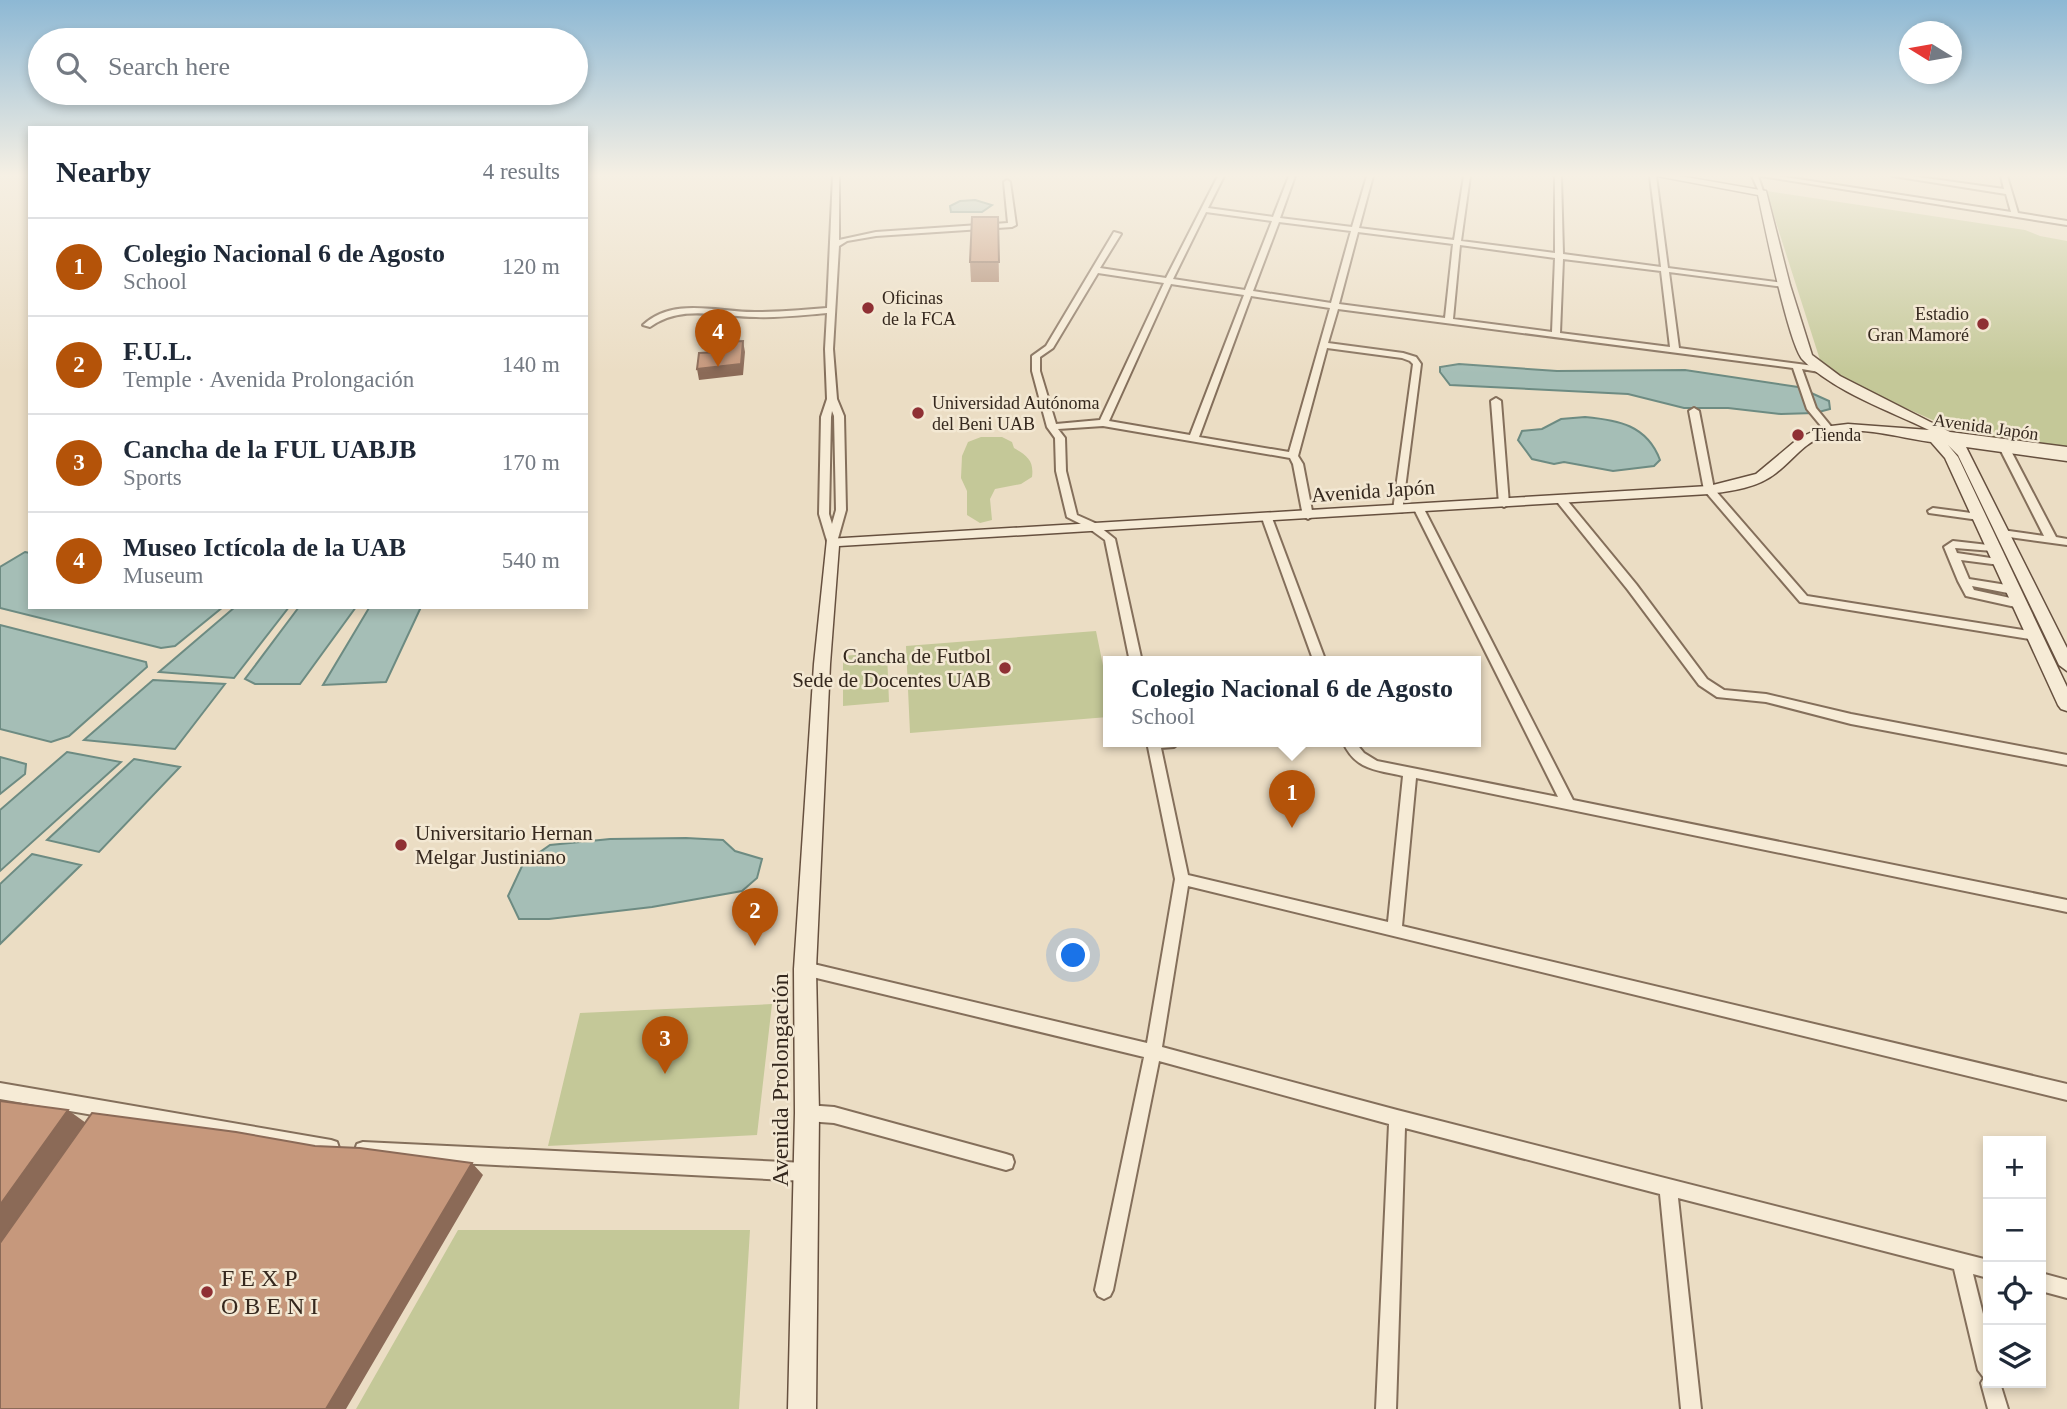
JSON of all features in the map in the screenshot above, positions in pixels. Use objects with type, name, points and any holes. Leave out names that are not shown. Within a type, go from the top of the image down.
[{"type":"street","points":[[832,542],[841,510],[839,416],[832,399],[829,349],[835,242]]},
{"type":"street","points":[[835,245],[840,242]]},
{"type":"street","points":[[1113,242],[1049,348],[1036,356],[1036,371],[1052,427],[1060,438],[1061,471],[1072,517],[1091,525],[1110,540],[1135,656]]},
{"type":"street","points":[[1103,424],[1189,242]]},
{"type":"street","points":[[1193,440],[1267,242]]},
{"type":"street","points":[[1308,516],[1298,464],[1293,456],[1354,242]]},
{"type":"street","points":[[1449,321],[1457,242],[1784,285]]},
{"type":"street","points":[[1556,336],[1558,242]]},
{"type":"street","points":[[1661,242],[1675,351]]},
{"type":"street","points":[[1773,242],[1804,352],[1819,369],[1878,399],[1890,410],[1942,437],[1964,454],[2002,533],[2062,643],[2067,665]]},
{"type":"street","points":[[1096,270],[1336,306],[1819,369]]},
{"type":"street","points":[[647,325],[664,315],[689,311],[758,315],[832,310]]},
{"type":"street","points":[[1325,345],[1403,356],[1413,359],[1417,364],[1398,510]]},
{"type":"street","points":[[1797,368],[1812,410],[1829,430]]},
{"type":"street","points":[[832,399],[826,417],[824,514],[832,542]]},
{"type":"street","points":[[1496,401],[1504,504]]},
{"type":"street","points":[[1694,411],[1709,490],[1804,599],[2035,636]]},
{"type":"street","points":[[1052,427],[1103,424],[1293,456]]},
{"type":"street","name":"Avenida Japón","points":[[832,542],[1091,525],[1562,501],[1709,490],[1747,482],[1766,474],[1809,438],[1829,430],[1942,437],[2067,452]]},
{"type":"street","points":[[1942,437],[2067,705]]},
{"type":"street","name":"Avenida Japón","points":[[1942,437],[2067,457]]},
{"type":"street","points":[[2005,449],[2052,540]]},
{"type":"street","points":[[1562,501],[1632,587],[1703,682],[1721,694],[1766,698],[1851,719],[2067,760]]},
{"type":"street","points":[[1419,509],[1569,805]]},
{"type":"street","points":[[1933,511],[1979,517]]},
{"type":"street","points":[[1267,518],[1318,656]]},
{"type":"street","points":[[2002,533],[2067,542]]},
{"type":"street","name":"Avenida Prolongación","points":[[802,1409],[807,1113],[805,969],[821,678],[832,542]]},
{"type":"street","points":[[1997,555],[1952,556],[1961,577],[1975,596],[2014,592]]},
{"type":"street","points":[[1961,577],[2014,592]]},
{"type":"street","points":[[1104,1290],[1153,1052],[1182,879],[1155,747]]},
{"type":"street","points":[[1351,747],[1363,761],[1410,772],[2067,906]]},
{"type":"street","points":[[1394,930],[1410,772]]},
{"type":"street","points":[[1182,879],[2067,1092]]},
{"type":"street","points":[[805,969],[1153,1052],[1397,1118],[1983,1268]]},
{"type":"street","points":[[0,1091],[104,1115],[328,1148],[806,1172]]},
{"type":"street","points":[[807,1113],[834,1115],[1006,1162]]},
{"type":"street","points":[[1385,1409],[1397,1118]]},
{"type":"street","points":[[1668,1186],[1691,1409]]},
{"type":"street","points":[[1961,1262],[1983,1350]]},
{"type":"street","points":[[2046,1283],[2067,1289]]},
{"type":"street","points":[[1992,1388],[1998,1409]]},
{"type":"green space","points":[[1782,242],[2067,242],[2067,450],[1971,437],[1847,382],[1821,363]]},
{"type":"green space","points":[[981,437],[1002,437],[1012,442],[1014,448],[1029,460],[1032,477],[1021,484],[995,489],[990,499],[992,520],[980,523],[967,515],[967,491],[961,478],[962,456],[968,442]]},
{"type":"green space","name":"Cancha de Futbol Sede de Docentes UAB","points":[[1096,631],[1103,665],[1103,717],[910,733],[906,646]]},
{"type":"green space","points":[[887,652],[889,702],[843,706],[843,656]]},
{"type":"green space","points":[[772,1004],[757,1135],[548,1146],[580,1013]]},
{"type":"green space","points":[[458,1230],[750,1230],[739,1409],[356,1409]]},
{"type":"water","points":[[1459,364],[1557,371],[1685,370],[1798,387],[1829,401],[1830,409],[1815,413],[1781,414],[1728,408],[1684,408],[1628,394],[1450,385],[1440,372],[1440,367]]},
{"type":"water","points":[[1585,417],[1630,426],[1647,439],[1660,460],[1654,466],[1613,471],[1564,462],[1554,464],[1532,459],[1518,440],[1522,431],[1542,429],[1561,419]]},
{"type":"water","points":[[28,553],[28,609],[221,609],[175,646],[161,648],[0,608],[0,567]]},
{"type":"water","points":[[233,609],[287,609],[234,678],[159,672]]},
{"type":"water","points":[[298,609],[355,609],[300,684],[255,684],[245,679]]},
{"type":"water","points":[[368,609],[420,609],[386,682],[323,685]]},
{"type":"water","points":[[0,625],[146,662],[147,667],[69,736],[51,742],[0,729]]},
{"type":"water","points":[[153,680],[225,684],[175,749],[84,740]]},
{"type":"water","points":[[67,752],[121,762],[0,871],[0,810]]},
{"type":"water","points":[[0,757],[26,764],[25,774],[0,794]]},
{"type":"water","points":[[134,759],[180,767],[99,852],[47,840]]},
{"type":"water","points":[[610,839],[723,840],[735,851],[762,859],[757,878],[742,891],[652,907],[549,919],[519,919],[508,896],[523,864],[550,845]]},
{"type":"water","points":[[32,854],[81,865],[0,944],[0,884]]},
{"type":"building","points":[[971,242],[999,242],[999,262],[970,262]]},
{"type":"building","points":[[743,341],[741,364],[697,369],[699,353],[720,352],[721,342]]},
{"type":"building","points":[[0,1101],[68,1110],[0,1205]]},
{"type":"building","name":"F E X P O B E N I","points":[[92,1113],[236,1132],[315,1146],[360,1148],[472,1163],[326,1409],[0,1409],[0,1243]]},
{"type":"place","name":"Oficinas de la FCA","points":[[868,308]]},
{"type":"place","name":"Estadio Gran Mamoré","points":[[1983,324]]},
{"type":"place","name":"Museo Ictícola de la UAB","points":[[718,367]]},
{"type":"place","name":"Universidad Autónoma del Beni UAB","points":[[918,413]]},
{"type":"place","name":"Tienda","points":[[1798,435]]},
{"type":"place","name":"Cancha de Futbol Sede de Docentes UAB","points":[[1005,668]]},
{"type":"place","name":"Colegio Nacional 6 de Agosto","points":[[1292,828]]},
{"type":"place","name":"Universitario Hernan Melgar Justiniano","points":[[401,845]]},
{"type":"place","name":"F.U.L.","points":[[755,946]]},
{"type":"place","name":"Cancha de la FUL UABJB","points":[[665,1074]]},
{"type":"place","name":"F E X P O B E N I","points":[[207,1292]]}]
